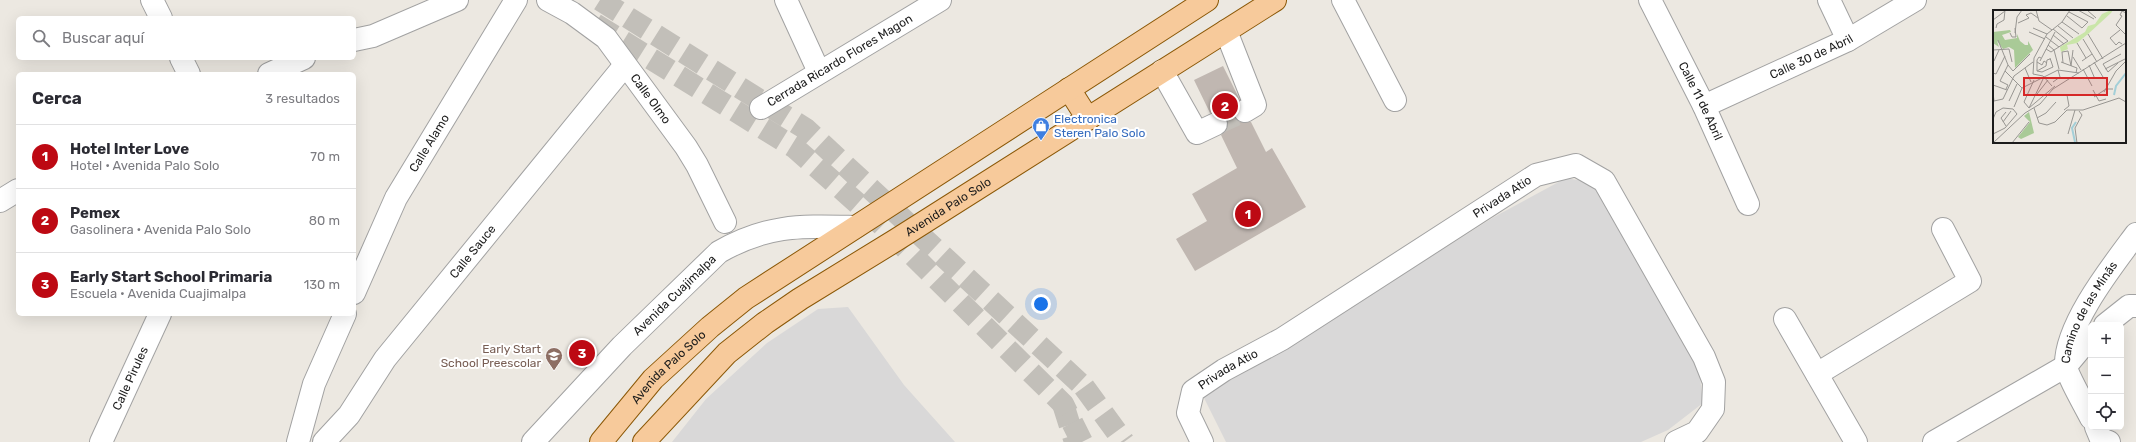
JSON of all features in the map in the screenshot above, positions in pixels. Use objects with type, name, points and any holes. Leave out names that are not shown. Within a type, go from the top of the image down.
[{"type":"main road","name":"Avenida Palo Solo","points":[[600,442],[653,378],[710,327],[746,298],[1207,0]]},
{"type":"main road","name":"Avenida Palo Solo","points":[[644,442],[727,354],[765,323],[800,299],[1275,0]]},
{"type":"main road","points":[[1069,89],[1088,119]]},
{"type":"street","points":[[152,0],[160,16]]},
{"type":"street","points":[[356,31],[367,23],[420,0]]},
{"type":"street","points":[[356,40],[373,36],[457,0]]},
{"type":"street","name":"Calle Alamo","points":[[356,288],[396,198],[516,0]]},
{"type":"street","name":"Calle Olmo","points":[[548,0],[572,13],[606,38],[698,165],[725,222]]},
{"type":"street","points":[[786,0],[819,72]]},
{"type":"street","name":"Cerrada Ricardo Flores Magon","points":[[761,108],[940,0]]},
{"type":"street","points":[[1343,0],[1395,100]]},
{"type":"street","name":"Calle 11 de Abril","points":[[1650,0],[1704,106],[1748,204]]},
{"type":"street","points":[[1830,0],[1848,40]]},
{"type":"street","name":"Calle 30 de Abril","points":[[1704,106],[1848,40],[1915,0]]},
{"type":"street","points":[[1226,31],[1255,105],[1245,111]]},
{"type":"street","points":[[182,60],[188,72]]},
{"type":"street","points":[[273,72],[300,60]]},
{"type":"street","name":"Calle Sauce","points":[[324,442],[349,415],[385,359],[625,65]]},
{"type":"street","points":[[1162,71],[1197,132],[1216,124]]},
{"type":"street","name":"Privada Atio","points":[[1202,442],[1188,413],[1193,391],[1224,370],[1282,339],[1536,175],[1576,165],[1604,181],[1704,356],[1714,382],[1713,409],[1697,432],[1676,442]]},
{"type":"street","points":[[0,201],[16,191]]},
{"type":"street","name":"Avenida Cuajimalpa","points":[[533,442],[622,346],[719,252],[734,243],[770,230],[798,226],[855,227]]},
{"type":"street","points":[[1816,374],[1970,281],[1943,229]]},
{"type":"street","name":"Camino de las Minãs","points":[[2088,412],[2066,366],[2070,342],[2090,298],[2136,234]]},
{"type":"street","points":[[2109,322],[2129,306],[2136,306]]},
{"type":"street","name":"Calle Pirules","points":[[101,442],[159,316]]},
{"type":"street","points":[[298,442],[314,384],[344,316]]},
{"type":"street","points":[[1785,319],[1856,442]]},
{"type":"street","points":[[1934,442],[2066,366],[2088,340]]},
{"type":"street","points":[[2097,430],[2101,439],[2109,442]]},
{"type":"shaded area","points":[[1566,178],[1595,183],[1699,368],[1703,403],[1668,430],[1641,442],[1226,442],[1203,396],[1341,313],[1494,217]]},
{"type":"shaded area","points":[[848,307],[904,385],[955,442],[672,442],[706,399],[767,343],[818,309]]},
{"type":"building","points":[[1223,66],[1240,100],[1234,105],[1233,112],[1235,118],[1239,122],[1251,122],[1266,152],[1272,148],[1306,207],[1195,271],[1176,239],[1207,221],[1192,194],[1237,168],[1221,135],[1226,131],[1228,125],[1227,118],[1217,112],[1210,113],[1194,80]]},
{"type":"tunnel","points":[[600,0],[806,129],[1084,387]]},
{"type":"tunnel","points":[[595,24],[795,148],[882,225],[1063,404],[1082,442]]},
{"type":"tunnel","points":[[1216,124],[1245,111]]},
{"type":"tunnel","points":[[1084,387],[1124,442]]},
{"type":"tunnel","points":[[1063,404],[1075,442]]},
{"type":"place","name":"Pemex","points":[[1225,106]]},
{"type":"place","name":"Electronica Steren Palo Solo","points":[[1041,141]]},
{"type":"place","name":"Hotel Inter Love","points":[[1248,214]]},
{"type":"place","name":"Early Start School Primaria","points":[[582,353]]},
{"type":"place","name":"Early Start School Preescolar","points":[[554,371]]}]
